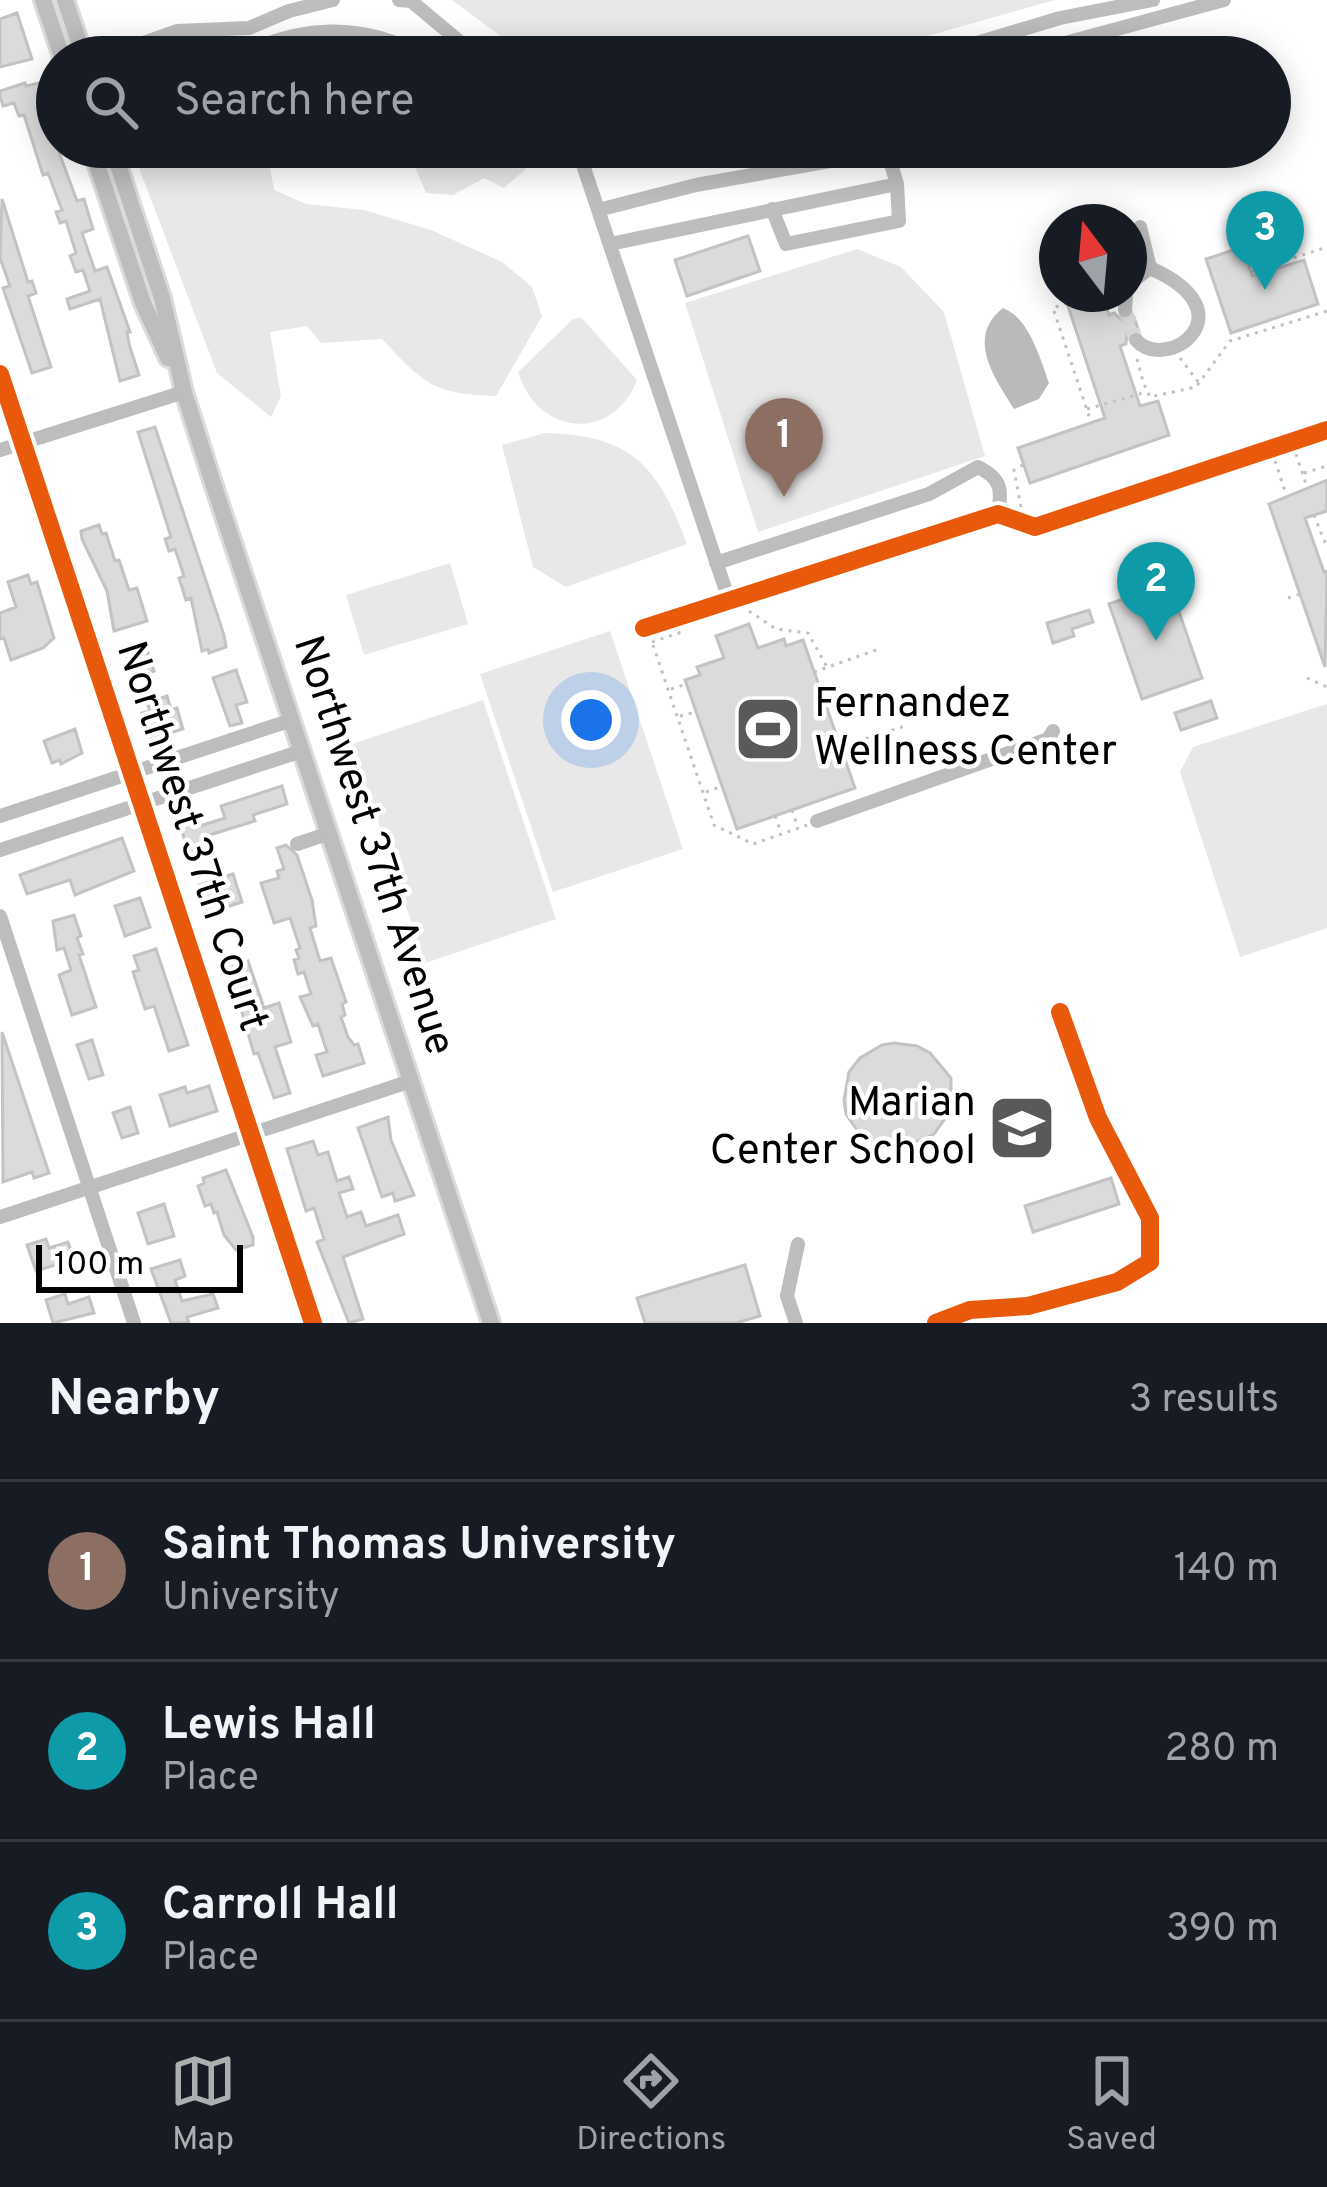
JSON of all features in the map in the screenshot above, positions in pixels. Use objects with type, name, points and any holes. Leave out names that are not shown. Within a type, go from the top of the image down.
[{"type":"main road","points":[[43,0],[55,36]]},
{"type":"main road","points":[[65,0],[76,36]]},
{"type":"main road","name":"Northwest 37th Avenue","points":[[99,168],[143,304],[184,392]]},
{"type":"main road","name":"Northwest 37th Avenue","points":[[119,168],[162,298],[184,392],[491,1323]]},
{"type":"street","points":[[163,36],[177,31],[248,28],[333,0]]},
{"type":"street","points":[[399,0],[411,1],[453,36]]},
{"type":"street","points":[[992,36],[1074,8],[1153,0]]},
{"type":"street","points":[[1091,36],[1224,0]]},
{"type":"street","points":[[248,28],[251,36]]},
{"type":"street","points":[[295,36],[321,29],[372,36]]},
{"type":"street","points":[[583,168],[729,600]]},
{"type":"street","points":[[598,210],[787,168]]},
{"type":"street","points":[[772,209],[786,244],[899,221],[893,168]]},
{"type":"street","points":[[610,244],[897,184]]},
{"type":"street","points":[[1147,256],[1150,268]]},
{"type":"street","points":[[1136,340],[1154,350],[1183,344],[1195,330],[1200,313],[1195,297],[1178,280],[1150,268]]},
{"type":"street","name":"Northwest 37th Court","points":[[0,374],[313,1323]]},
{"type":"street","points":[[0,450],[184,392]]},
{"type":"street","points":[[644,628],[998,514],[1035,527],[1327,430]]},
{"type":"street","points":[[716,563],[928,494],[978,467],[994,476],[1002,489],[998,514]]},
{"type":"street","points":[[0,816],[292,720]]},
{"type":"street","points":[[817,821],[1048,739],[1053,731]]},
{"type":"street","points":[[0,850],[302,751]]},
{"type":"street","points":[[297,844],[330,833]]},
{"type":"street","points":[[0,916],[134,1323]]},
{"type":"street","points":[[936,1323],[970,1310],[1018,1306],[1117,1282],[1150,1262],[1150,1218],[1098,1118],[1060,1012]]},
{"type":"street","points":[[0,1217],[412,1081]]},
{"type":"street","points":[[796,1323],[787,1296],[798,1244]]},
{"type":"street","points":[[1018,1306],[1023,1323]]},
{"type":"path","points":[[1251,272],[1327,247]]},
{"type":"path","points":[[1087,409],[1140,394],[1145,386],[1150,397],[1196,387],[1230,341],[1327,310]]},
{"type":"path","points":[[1054,312],[1091,422]]},
{"type":"path","points":[[1292,441],[1307,487]]},
{"type":"path","points":[[1271,448],[1286,494]]},
{"type":"path","points":[[1303,474],[1327,466]]},
{"type":"path","points":[[1314,515],[1327,548]]},
{"type":"path","points":[[1288,598],[1300,594]]},
{"type":"path","points":[[747,610],[776,629],[808,633],[827,667]]},
{"type":"path","points":[[644,628],[714,825],[753,844],[817,821]]},
{"type":"path","points":[[814,672],[879,649]]},
{"type":"path","points":[[1307,678],[1327,687]]},
{"type":"path","points":[[668,689],[686,684]]},
{"type":"path","points":[[678,717],[696,712]]},
{"type":"path","points":[[840,747],[905,726]]},
{"type":"path","points":[[704,793],[722,786]]},
{"type":"path","points":[[792,810],[798,828]]},
{"type":"path","points":[[776,816],[782,834]]},
{"type":"shaded area","points":[[452,0],[1055,0],[927,36],[501,36]]},
{"type":"shaded area","points":[[139,168],[270,168],[274,190],[306,204],[364,210],[431,230],[502,262],[532,287],[542,316],[496,396],[458,393],[431,384],[382,339],[321,343],[307,326],[270,332],[281,396],[271,417],[217,373]]},
{"type":"shaded area","points":[[415,168],[525,170],[504,188],[484,178],[453,195],[426,193]]},
{"type":"shaded area","points":[[857,249],[901,267],[944,312],[985,456],[758,532],[685,303]]},
{"type":"shaded area","points":[[1003,308],[1027,330],[1049,383],[1039,399],[1014,409],[992,371],[985,345],[986,332]]},
{"type":"shaded area","points":[[581,317],[637,380],[611,415],[575,424],[541,409],[518,372],[573,319]]},
{"type":"shaded area","points":[[545,433],[600,440],[638,460],[665,494],[687,544],[566,587],[533,567],[502,445]]},
{"type":"shaded area","points":[[450,563],[468,624],[364,655],[346,595]]},
{"type":"shaded area","points":[[610,631],[683,849],[553,892],[480,674]]},
{"type":"shaded area","points":[[483,700],[556,919],[425,963],[352,744]]},
{"type":"shaded area","points":[[1327,704],[1327,928],[1240,957],[1180,772],[1193,747]]},
{"type":"building","points":[[17,13],[32,59],[0,67],[0,19]]},
{"type":"building","points":[[36,84],[36,153],[24,115],[19,116],[14,103],[3,106],[0,91]]},
{"type":"building","points":[[41,168],[65,168],[77,201],[84,199],[93,229],[82,233],[95,271],[107,267],[139,375],[120,381],[100,299],[70,309],[67,299],[90,291],[83,270],[76,272],[70,256],[76,253],[66,221],[60,223],[56,212],[62,210],[48,173],[43,175]]},
{"type":"building","points":[[2,199],[28,282],[32,281],[36,293],[28,296],[51,367],[32,373],[3,288],[10,286],[0,258]]},
{"type":"building","points":[[748,236],[760,271],[687,296],[675,260]]},
{"type":"building","points":[[1243,247],[1252,276],[1304,260],[1318,304],[1231,333],[1206,259]]},
{"type":"building","points":[[1070,312],[1114,313],[1123,321],[1134,317],[1138,329],[1127,333],[1126,344],[1120,346],[1140,406],[1158,401],[1169,435],[1030,483],[1018,448],[1105,418]]},
{"type":"building","points":[[155,427],[224,635],[226,647],[209,653],[202,651],[191,598],[186,600],[179,578],[184,576],[175,549],[169,551],[165,539],[171,537],[138,432]]},
{"type":"building","points":[[1327,480],[1327,511],[1305,518],[1327,571],[1325,667],[1269,504]]},
{"type":"building","points":[[99,525],[129,590],[137,588],[147,621],[114,631],[107,591],[82,539],[81,531]]},
{"type":"building","points":[[28,575],[31,584],[37,582],[54,638],[43,648],[11,660],[4,638],[0,639],[0,613],[16,607],[8,582]]},
{"type":"building","points":[[1169,583],[1202,678],[1142,699],[1109,604]]},
{"type":"building","points":[[1089,610],[1093,622],[1053,643],[1047,623]]},
{"type":"building","name":"Fernandez Wellness Center","points":[[749,624],[758,648],[784,639],[786,646],[803,640],[855,788],[737,829],[685,680],[700,675],[697,667],[724,658],[716,636]]},
{"type":"building","points":[[145,644],[154,671],[143,675],[140,666],[129,663],[125,651]]},
{"type":"building","points":[[236,670],[247,702],[236,705],[242,723],[230,726],[213,678]]},
{"type":"building","points":[[167,696],[171,710],[177,708],[183,729],[151,739],[142,713],[150,711],[147,703]]},
{"type":"building","points":[[1211,701],[1217,718],[1181,730],[1175,713]]},
{"type":"building","points":[[75,729],[82,753],[61,764],[60,760],[52,763],[44,741]]},
{"type":"building","points":[[282,786],[287,804],[253,815],[255,821],[203,837],[208,851],[191,857],[179,823],[197,817],[200,826],[225,818],[221,806]]},
{"type":"building","points":[[122,838],[134,871],[75,895],[70,880],[27,894],[20,875]]},
{"type":"building","points":[[286,845],[297,855],[312,900],[316,926],[310,928],[320,961],[331,958],[346,1002],[341,1017],[364,1063],[323,1076],[316,1055],[327,1052],[318,1024],[313,1026],[300,997],[311,994],[294,960],[300,948],[290,918],[274,923],[261,883],[279,878],[277,871],[284,869],[277,848]]},
{"type":"building","points":[[233,874],[242,902],[208,913],[199,885]]},
{"type":"building","points":[[140,898],[150,927],[125,936],[115,906]]},
{"type":"building","points":[[74,915],[81,936],[77,938],[83,954],[79,955],[96,1007],[72,1015],[59,975],[71,970],[64,948],[57,950],[53,921]]},
{"type":"building","points":[[156,949],[188,1045],[169,1051],[154,1006],[145,1009],[133,972],[139,970],[134,956]]},
{"type":"building","points":[[248,961],[264,1008],[279,1003],[291,1042],[275,1047],[290,1093],[274,1098],[258,1053],[254,1054],[229,968]]},
{"type":"building","points":[[2,1032],[49,1173],[34,1178],[32,1172],[3,1182]]},
{"type":"building","points":[[92,1040],[103,1075],[89,1079],[77,1045]]},
{"type":"building","points":[[894,1043],[930,1053],[951,1078],[951,1095],[949,1113],[934,1134],[887,1148],[861,1136],[846,1114],[844,1100],[849,1072],[860,1058]]},
{"type":"building","points":[[209,1086],[217,1111],[170,1126],[160,1095]]},
{"type":"building","points":[[130,1107],[138,1133],[122,1138],[113,1113]]},
{"type":"building","points":[[388,1117],[391,1140],[414,1195],[395,1201],[393,1193],[382,1197],[358,1128]]},
{"type":"building","points":[[313,1141],[318,1155],[328,1152],[337,1181],[349,1177],[353,1189],[339,1193],[347,1217],[361,1212],[366,1226],[398,1215],[404,1234],[343,1257],[363,1319],[349,1323],[317,1242],[324,1239],[314,1208],[306,1211],[287,1149]]},
{"type":"building","points":[[226,1170],[253,1237],[253,1245],[236,1250],[224,1235],[217,1212],[211,1204],[205,1206],[198,1186],[203,1178]]},
{"type":"building","points":[[1111,1178],[1119,1204],[1033,1232],[1025,1206]]},
{"type":"building","points":[[164,1204],[174,1236],[148,1244],[138,1213]]},
{"type":"building","points":[[46,1239],[49,1248],[68,1242],[74,1259],[36,1271],[27,1245]]},
{"type":"building","points":[[180,1260],[185,1276],[175,1280],[182,1301],[213,1294],[218,1308],[187,1317],[189,1323],[171,1323],[151,1269]]},
{"type":"building","points":[[745,1265],[760,1316],[736,1323],[645,1323],[637,1298]]},
{"type":"building","points":[[65,1294],[68,1304],[89,1297],[94,1313],[53,1323],[46,1300]]},
{"type":"tunnel","points":[[1126,312],[1136,340]]},
{"type":"cycle path","points":[[0,374],[313,1323]]},
{"type":"cycle path","points":[[644,628],[998,514],[1035,527],[1327,430]]},
{"type":"cycle path","points":[[936,1323],[970,1310],[1028,1306],[1117,1282],[1150,1262],[1150,1218],[1098,1118],[1060,1012]]},
{"type":"place","name":"Carroll Hall","points":[[1265,290]]},
{"type":"place","name":"Saint Thomas University","points":[[784,497]]},
{"type":"place","name":"Lewis Hall","points":[[1156,641]]},
{"type":"place","name":"Fernandez Wellness Center","points":[[768,729]]},
{"type":"place","name":"Marian Center School","points":[[1022,1128]]}]
